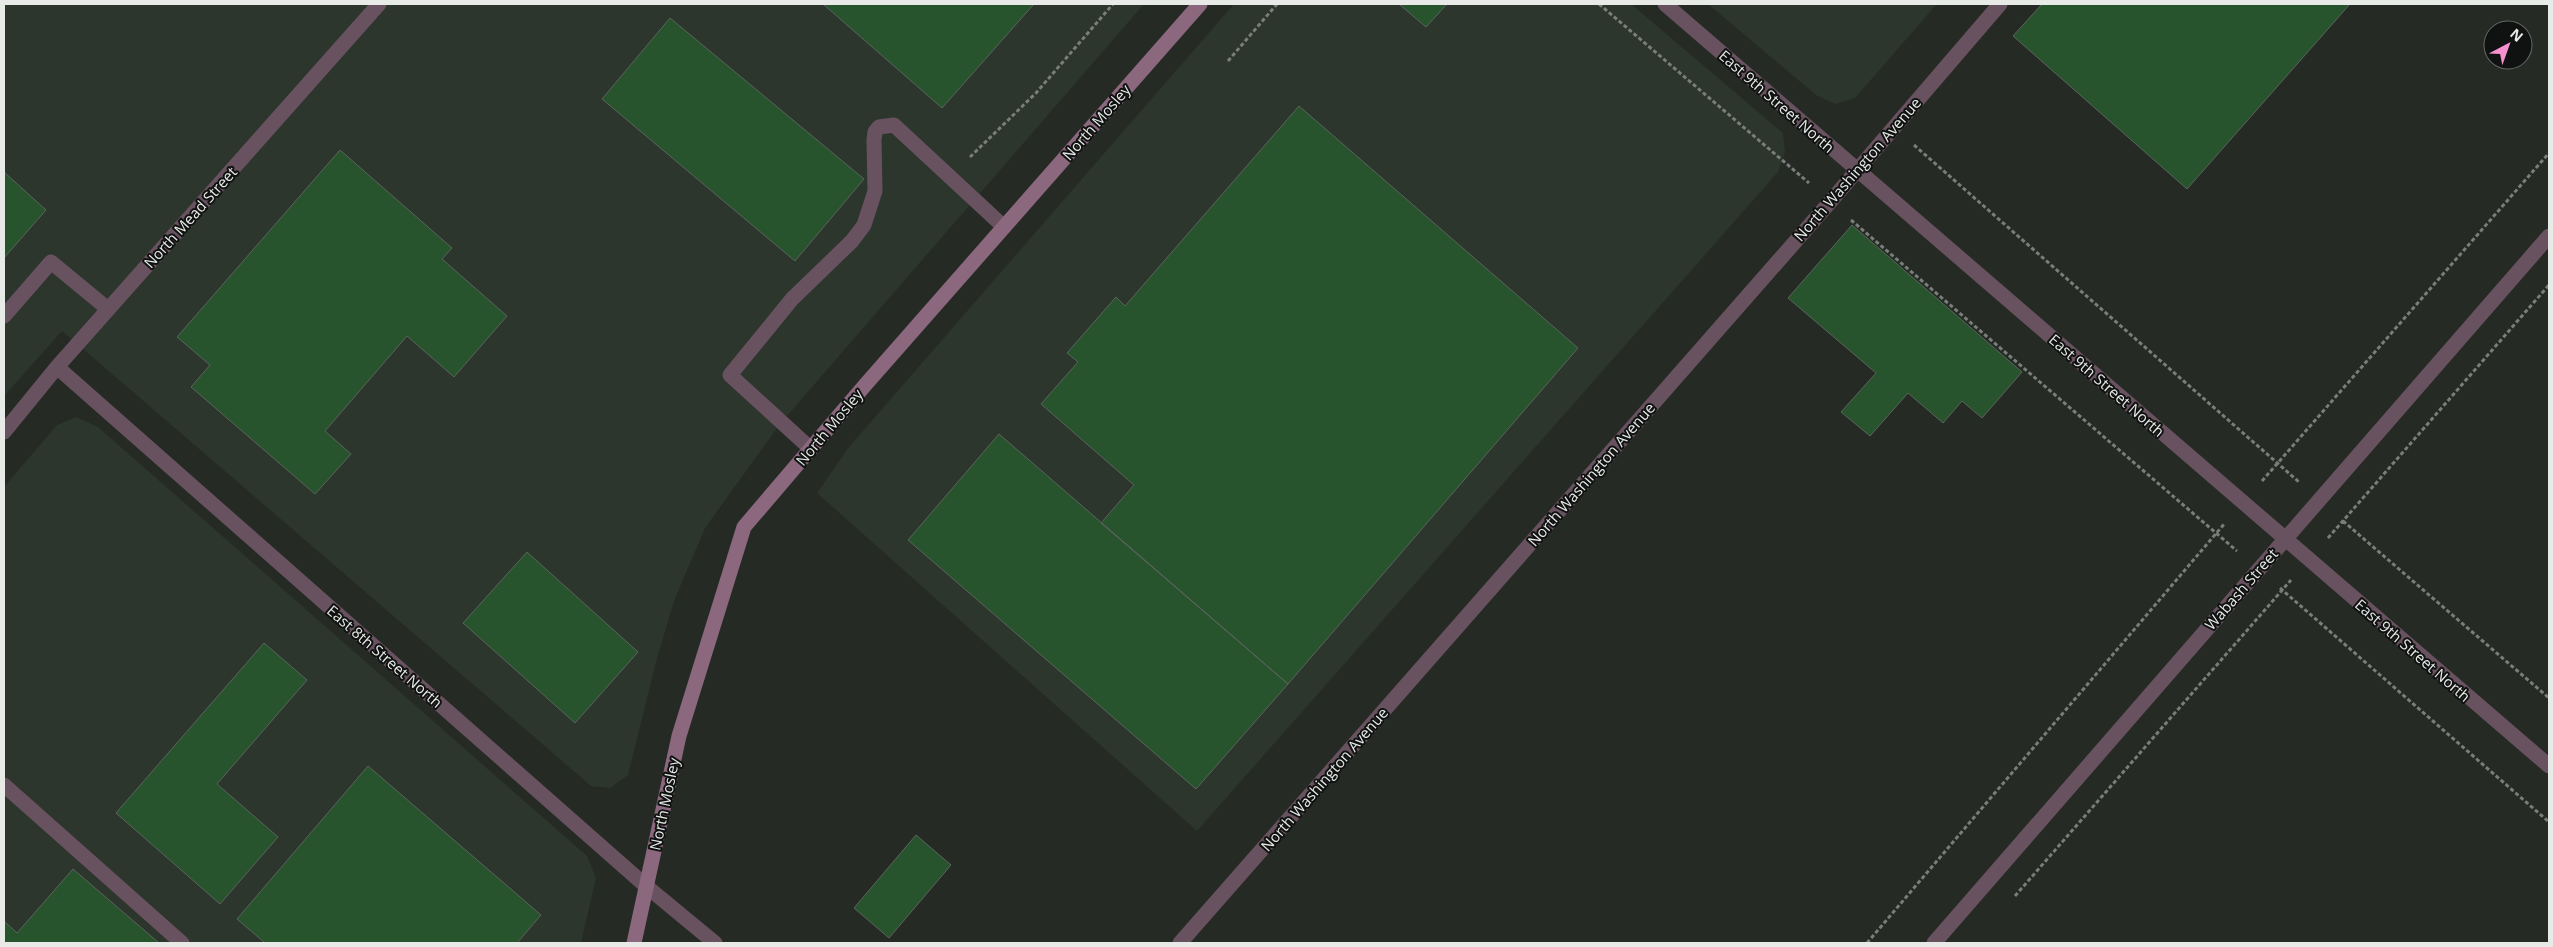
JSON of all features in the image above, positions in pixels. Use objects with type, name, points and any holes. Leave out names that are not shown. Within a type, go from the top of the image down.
[{"type":"street","name":"North Mead Street","points":[[4,432],[57,367],[379,4]]},
{"type":"street","name":"North Mosley","points":[[634,943],[679,736],[744,528],[1200,4]]},
{"type":"street","name":"East 9th Street North","points":[[1665,4],[2549,766]]},
{"type":"street","name":"North Washington Avenue","points":[[1180,943],[1830,202],[2000,4]]},
{"type":"street","points":[[811,449],[730,375],[792,299],[852,241],[864,225],[875,191],[874,140],[875,132],[879,127],[894,125],[1004,227]]},
{"type":"street","name":"Wabash Street","points":[[1934,943],[2284,538],[2549,236]]},
{"type":"street","points":[[4,316],[52,262],[108,309]]},
{"type":"street","name":"East 8th Street North","points":[[57,367],[646,886],[715,943]]},
{"type":"street","points":[[4,785],[182,943]]},
{"type":"path","points":[[950,177],[1036,93],[1113,4]]},
{"type":"path","points":[[1228,61],[1277,4]]},
{"type":"path","points":[[1599,4],[2258,568],[2549,822]]},
{"type":"path","points":[[1910,142],[2343,521],[2549,698]]},
{"type":"path","points":[[1867,943],[2242,502],[2549,153]]},
{"type":"path","points":[[2013,898],[2549,284]]},
{"type":"shaded area","points":[[4,4],[1144,4],[780,424],[705,528],[674,601],[656,662],[628,775],[610,788],[591,786],[62,331],[4,396]]},
{"type":"shaded area","points":[[1234,4],[1631,4],[1783,133],[1785,152],[1778,172],[1197,831],[817,493],[849,447]]},
{"type":"shaded area","points":[[1708,4],[1937,4],[1855,98],[1835,104],[1816,95]]},
{"type":"shaded area","points":[[76,417],[98,427],[587,856],[596,878],[581,943],[4,943],[4,487],[57,425]]},
{"type":"building","points":[[823,4],[1034,4],[942,108]]},
{"type":"building","points":[[1399,4],[1447,4],[1426,27]]},
{"type":"building","points":[[2042,4],[2350,4],[2187,189],[2013,36]]},
{"type":"building","points":[[670,18],[864,179],[795,261],[602,99]]},
{"type":"building","points":[[1299,106],[1578,348],[1288,684],[1101,523],[1134,485],[1041,404],[1078,362],[1067,353],[1116,297],[1125,306]]},
{"type":"building","points":[[340,150],[452,248],[442,259],[507,316],[454,377],[407,336],[325,431],[351,454],[315,494],[191,387],[210,365],[177,337]]},
{"type":"building","points":[[4,172],[46,210],[4,258]]},
{"type":"building","points":[[1852,225],[2022,372],[1982,418],[1962,401],[1943,423],[1908,393],[1870,436],[1841,412],[1876,373],[1788,298]]},
{"type":"building","points":[[999,434],[1288,684],[1196,789],[908,540]]},
{"type":"building","points":[[527,552],[638,652],[575,723],[463,623]]},
{"type":"building","points":[[264,643],[307,680],[217,784],[278,837],[220,904],[116,813]]},
{"type":"building","points":[[368,766],[541,915],[517,943],[265,943],[237,919]]},
{"type":"building","points":[[916,835],[951,865],[889,938],[854,908]]},
{"type":"building","points":[[73,869],[159,943],[4,943],[4,921],[17,933]]}]
